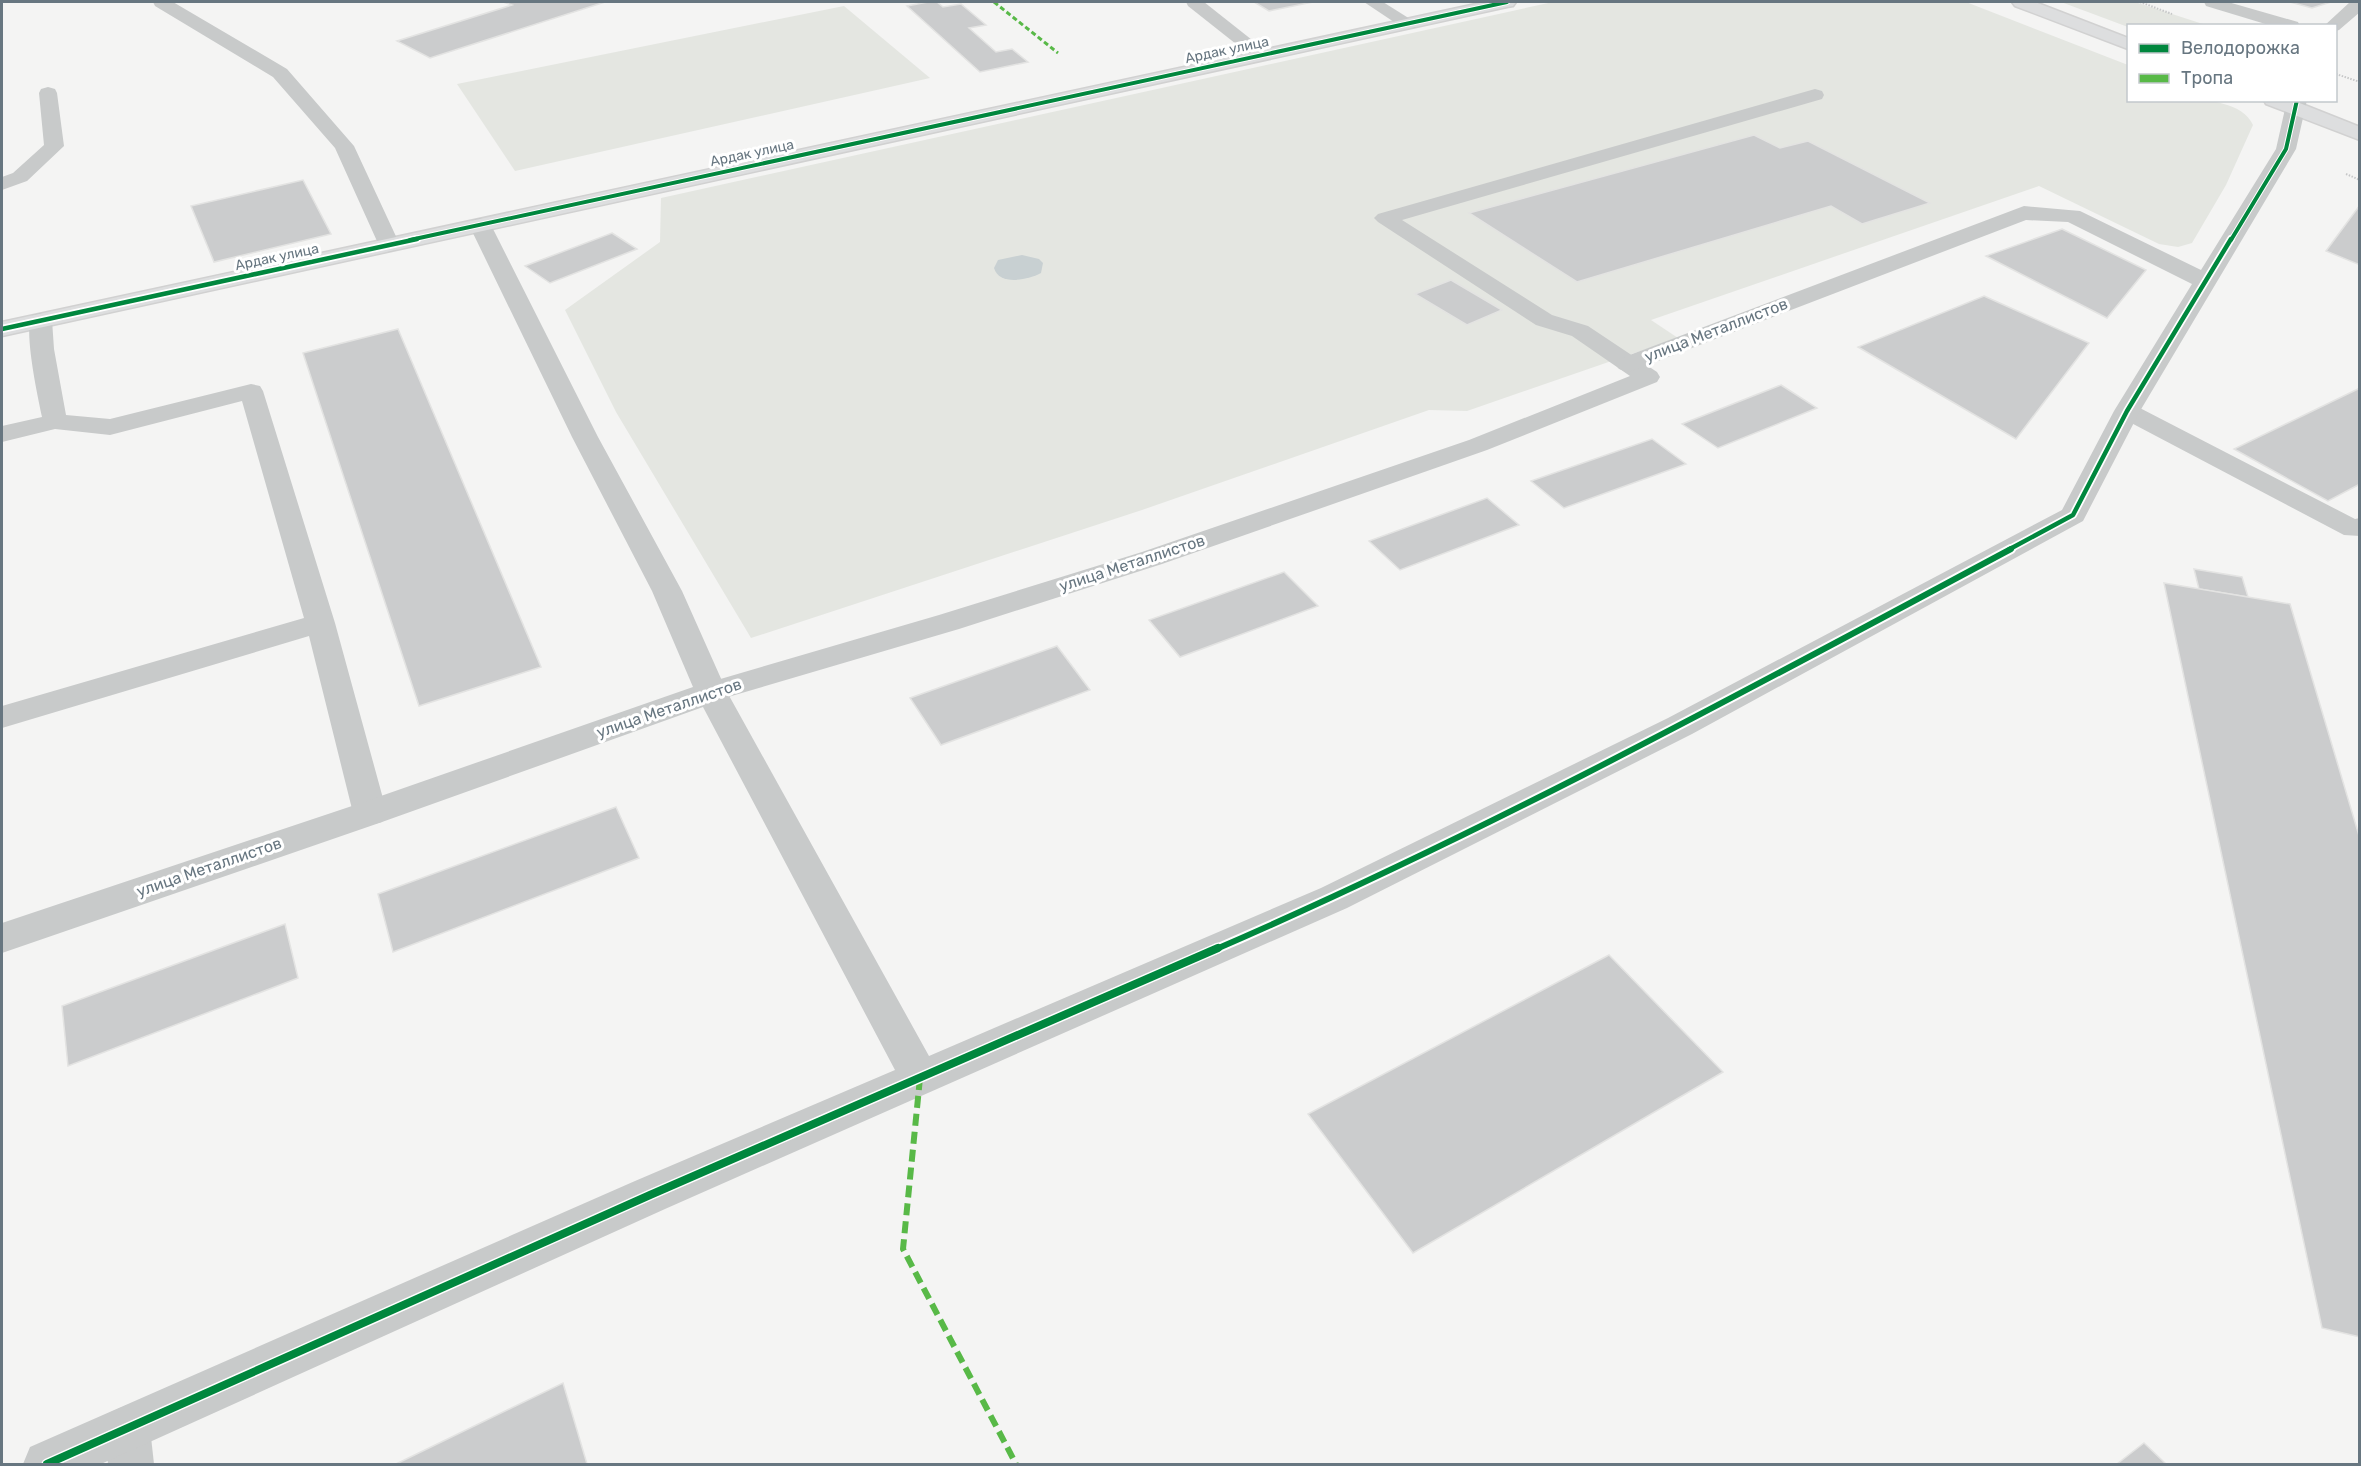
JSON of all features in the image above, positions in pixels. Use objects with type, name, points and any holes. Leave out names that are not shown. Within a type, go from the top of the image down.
[{"type":"street","points":[[165,2],[280,73],[344,146],[389,245]]},
{"type":"street","points":[[1194,2],[1262,55]]},
{"type":"street","name":"Ардак улица","points":[[2,328],[1507,2]]},
{"type":"street","points":[[2021,2],[2127,44]]},
{"type":"street","points":[[2335,24],[2360,2]]},
{"type":"street","points":[[47,1464],[129,1446],[628,1204],[1345,893],[1680,726],[2073,515],[2127,411],[2286,149],[2289,104],[2360,134]]},
{"type":"street","name":"улица Металлистов","points":[[1628,364],[2024,213],[2072,216],[2205,281]]},
{"type":"street","points":[[480,225],[585,437],[667,591],[711,692],[920,1078]]},
{"type":"street","name":"улица Металлистов","points":[[2,938],[370,813],[711,692]]},
{"type":"lane","points":[[1371,2],[1409,24]]},
{"type":"lane","points":[[2212,2],[2285,24]]},
{"type":"lane","points":[[2,184],[20,177],[54,146],[48,93]]},
{"type":"lane","points":[[1628,364],[1580,331],[1544,320],[1385,218],[1815,95]]},
{"type":"lane","points":[[40,320],[42,349],[55,421]]},
{"type":"lane","name":"улица Металлистов","points":[[711,692],[949,622],[1152,558],[1478,445],[1648,377],[1628,364]]},
{"type":"lane","points":[[2,434],[55,421],[110,427],[251,392],[320,623],[370,813]]},
{"type":"lane","points":[[2127,411],[2358,533]]},
{"type":"lane","points":[[2,717],[320,623]]},
{"type":"path","points":[[2337,74],[2360,82]]},
{"type":"shaded area","points":[[1553,2],[1966,2],[2127,65],[2127,102],[2215,102],[2231,106],[2244,114],[2253,125],[2226,185],[2192,243],[2178,247],[2159,244],[2039,186],[1651,320],[1678,338],[1467,411],[1429,410],[1142,510],[751,638],[616,412],[565,310],[660,242],[661,198]]},
{"type":"shaded area","points":[[2061,2],[2135,2],[2203,24],[2127,24],[2127,27]]},
{"type":"shaded area","points":[[844,6],[930,78],[515,171],[457,84]]},
{"type":"shaded area","points":[[1022,255],[1039,259],[1043,263],[1041,273],[1029,278],[1014,280],[997,274],[994,268],[998,260]]},
{"type":"building","points":[[503,2],[605,2],[430,58],[397,41],[512,5]]},
{"type":"building","points":[[937,2],[943,7],[961,4],[986,25],[969,28],[996,52],[1012,49],[1028,62],[980,72],[907,6]]},
{"type":"building","points":[[1254,2],[1313,2],[1269,11]]},
{"type":"building","points":[[2290,2],[2331,2],[2312,8]]},
{"type":"building","points":[[1754,135],[1780,148],[1808,141],[1930,203],[1862,224],[1831,206],[1577,282],[1469,213]]},
{"type":"building","points":[[303,180],[331,234],[214,262],[191,206]]},
{"type":"building","points":[[2360,205],[2360,265],[2326,251]]},
{"type":"building","points":[[2062,229],[2146,270],[2107,318],[1986,256]]},
{"type":"building","points":[[612,233],[637,249],[550,283],[525,266]]},
{"type":"building","points":[[1451,280],[1502,310],[1467,325],[1415,294]]},
{"type":"building","points":[[1984,296],[2089,343],[2016,439],[1858,347]]},
{"type":"building","points":[[398,329],[541,667],[419,706],[303,353]]},
{"type":"building","points":[[1781,385],[1817,408],[1718,448],[1682,424]]},
{"type":"building","points":[[2360,388],[2360,484],[2328,501],[2234,449]]},
{"type":"building","points":[[1652,439],[1686,464],[1564,508],[1531,481]]},
{"type":"building","points":[[1487,498],[1519,525],[1400,570],[1369,541]]},
{"type":"building","points":[[2194,569],[2242,577],[2248,597],[2199,589]]},
{"type":"building","points":[[1284,572],[1318,606],[1180,657],[1149,620]]},
{"type":"building","points":[[2164,583],[2290,604],[2360,839],[2360,1337],[2322,1328]]},
{"type":"building","points":[[1057,646],[1090,690],[941,745],[910,698]]},
{"type":"building","points":[[616,807],[639,858],[393,952],[378,894]]},
{"type":"building","points":[[285,924],[298,978],[68,1066],[62,1006]]},
{"type":"building","points":[[1609,955],[1723,1072],[1413,1253],[1308,1114]]},
{"type":"building","points":[[563,1383],[587,1464],[396,1464]]},
{"type":"building","points":[[2144,1443],[2166,1464],[2117,1464]]},
{"type":"marked path","points":[[994,2],[1058,53]]},
{"type":"marked path","points":[[920,1078],[903,1249],[1016,1464]]},
{"type":"cycle path","points":[[2,329],[1507,2]]},
{"type":"cycle path","points":[[47,1464],[650,1195],[1334,898],[1680,726],[2073,515],[2127,411],[2286,149],[2297,102]]}]
